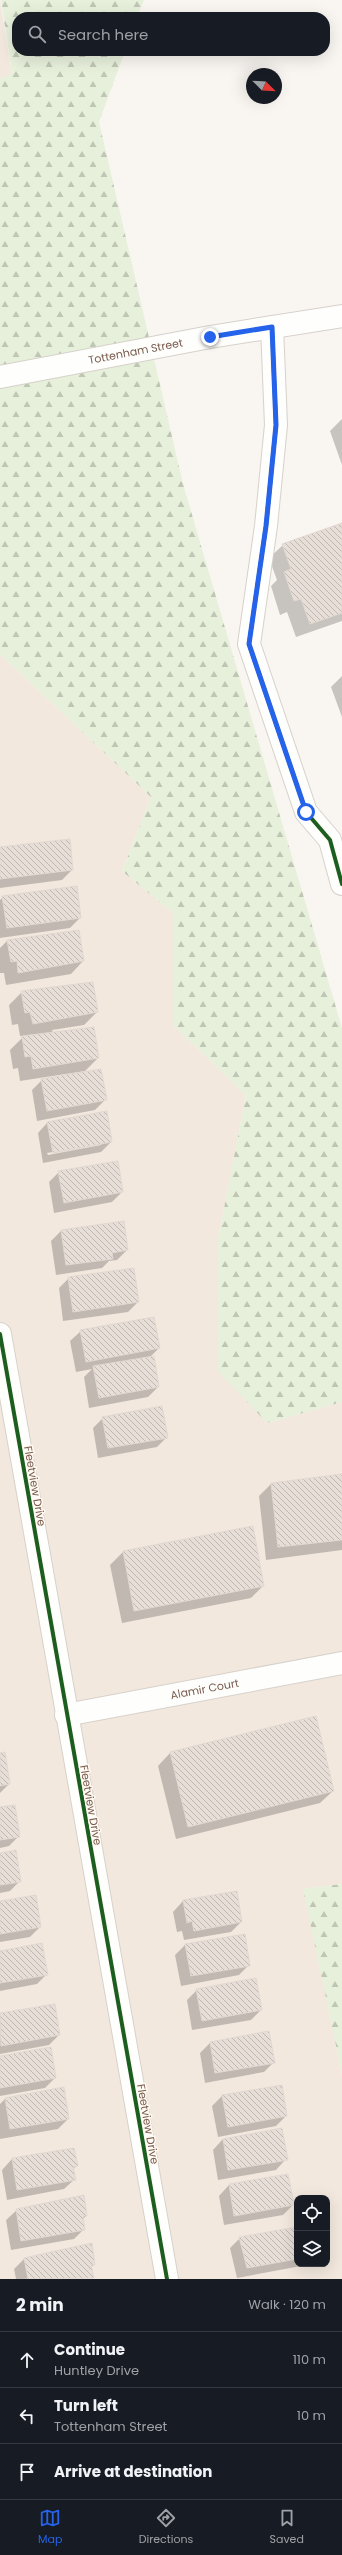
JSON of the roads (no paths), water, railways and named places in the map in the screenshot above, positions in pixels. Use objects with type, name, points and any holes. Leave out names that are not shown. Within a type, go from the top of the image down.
[{"type":"street","name":"Tottenham Street","points":[[0,377],[272,327],[342,316]]},
{"type":"street","points":[[272,327],[276,425],[266,526],[249,644],[306,812],[330,840],[342,884]]},
{"type":"street","name":"Fleetview Drive","points":[[0,1334],[66,1715],[167,2279]]},
{"type":"street","name":"Alamir Court","points":[[66,1715],[342,1663]]}]
